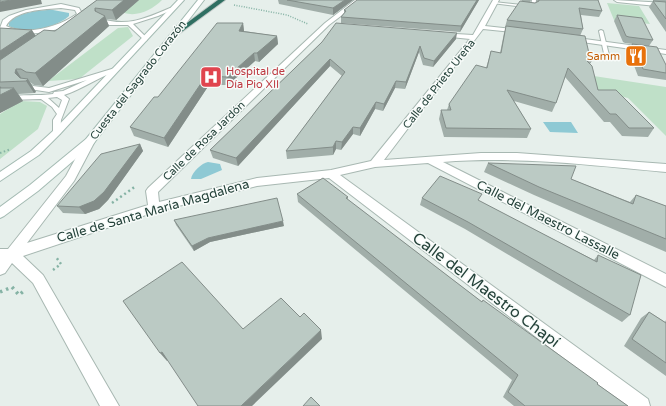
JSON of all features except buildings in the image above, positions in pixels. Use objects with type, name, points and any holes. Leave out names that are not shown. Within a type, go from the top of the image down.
[{"type":"highway","points":[[174,35],[222,0]]},
{"type":"street","name":"Cuesta del Sagrado Corazón","points":[[0,177],[35,152],[57,132],[180,0]]},
{"type":"street","name":"Cuesta del Sagrado Corazón","points":[[0,213],[34,188],[90,141],[201,0]]},
{"type":"street","name":"Calle de Rosa Jardón","points":[[154,208],[152,191],[326,24],[359,0]]},
{"type":"street","points":[[617,0],[666,5]]},
{"type":"street","name":"Calle de Prieto Ureña","points":[[375,164],[475,37],[495,1]]},
{"type":"street","points":[[52,37],[75,20],[80,15],[80,12],[77,9],[56,7],[26,11],[7,19],[2,23],[2,27],[6,30],[25,32],[54,28],[75,20]]},
{"type":"street","points":[[326,24],[341,26]]},
{"type":"street","points":[[481,27],[526,33]]},
{"type":"street","points":[[25,32],[44,39]]},
{"type":"street","points":[[433,33],[475,37]]},
{"type":"street","points":[[566,38],[666,52]]},
{"type":"street","points":[[0,269],[6,255],[70,178],[90,141]]},
{"type":"street","name":"Calle de Santa María Magdalena","points":[[6,255],[154,208],[256,182],[331,174],[375,164],[480,156],[517,156],[666,168]]},
{"type":"street","name":"Calle del Maestro Lassalle","points":[[429,160],[666,281]]},
{"type":"street","name":"Calle del Maestro Chapí","points":[[331,174],[641,406]]},
{"type":"street","points":[[6,255],[38,279],[110,406]]},
{"type":"lane","points":[[495,1],[532,7],[534,0]]},
{"type":"lane","points":[[102,20],[106,23],[130,24],[172,9]]},
{"type":"lane","points":[[130,24],[145,38]]},
{"type":"lane","points":[[601,31],[608,58]]},
{"type":"lane","points":[[49,90],[115,70]]},
{"type":"lane","points":[[7,98],[20,96],[42,98],[59,94],[77,89],[99,76]]},
{"type":"lane","points":[[27,84],[31,88],[49,90],[66,99],[57,120],[57,132]]},
{"type":"lane","points":[[42,98],[54,106],[60,114]]},
{"type":"path","points":[[0,292],[12,287],[19,295],[38,279],[61,264],[54,253]]},
{"type":"green space","points":[[119,0],[162,0],[149,10],[129,14],[124,13],[126,7]]},
{"type":"green space","points":[[607,3],[639,6],[650,24],[614,20]]},
{"type":"green space","points":[[128,27],[133,36],[79,79],[48,81],[118,28]]},
{"type":"green space","points":[[574,73],[666,87],[666,136],[628,98],[575,86]]},
{"type":"green space","points":[[21,101],[40,102],[47,106],[38,129],[0,159],[0,114]]},
{"type":"water","points":[[53,10],[69,13],[69,16],[49,27],[32,30],[23,30],[9,26],[9,23],[18,16],[36,11]]},
{"type":"water","points":[[543,122],[571,122],[578,133],[550,132]]},
{"type":"water","points":[[208,162],[220,164],[222,170],[201,179],[191,179],[198,168]]},
{"type":"place","name":"Samm","points":[[636,56]]},
{"type":"place","name":"Hospital de Día Pio XII","points":[[211,77]]}]
